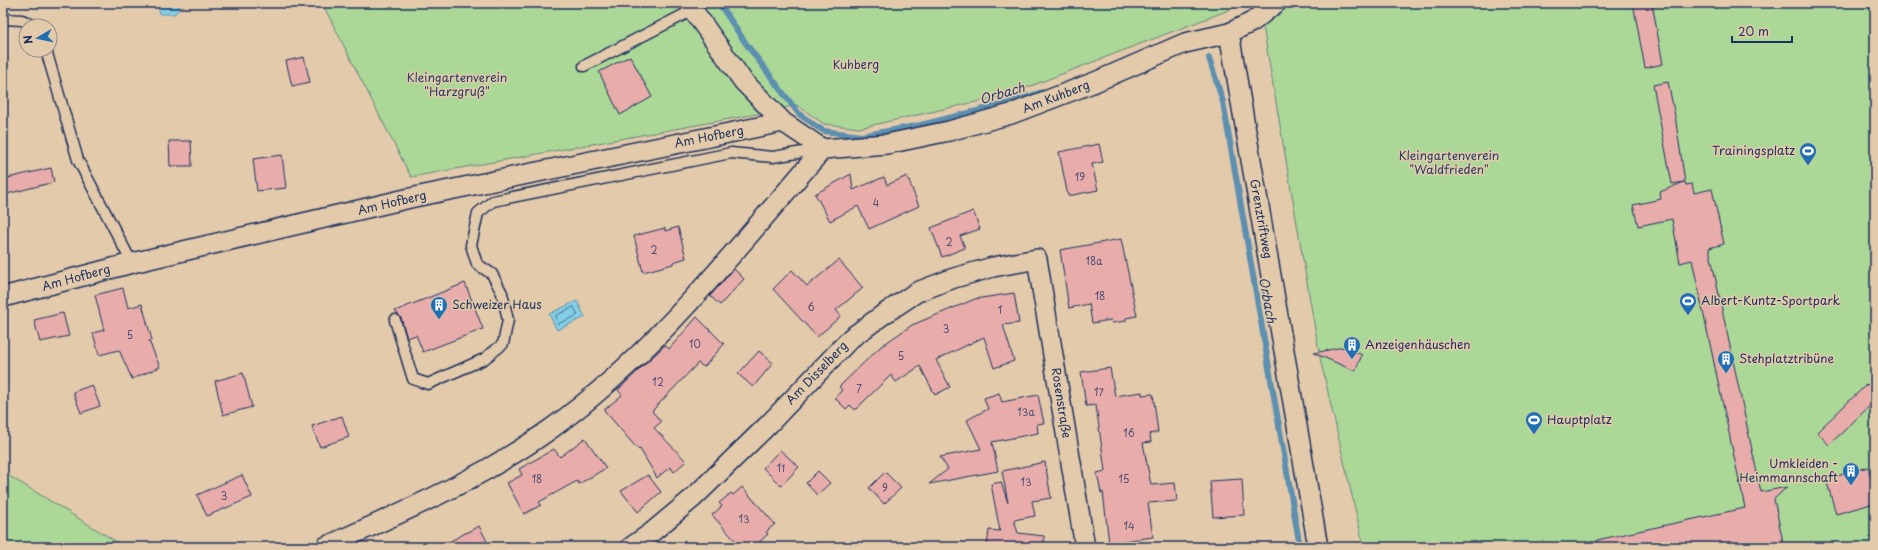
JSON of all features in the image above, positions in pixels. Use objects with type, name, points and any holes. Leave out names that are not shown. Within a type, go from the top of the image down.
[{"type":"street","name":"Am Kuhberg","points":[[823,149],[887,144],[949,131],[1011,114],[1095,82],[1185,43],[1229,33],[1252,22],[1276,3]]},
{"type":"street","points":[[325,547],[398,514],[495,465],[552,428],[639,355],[687,305],[823,149],[783,122],[743,81],[691,6]]},
{"type":"street","name":"Grenztriftweg","points":[[1229,33],[1318,547]]},
{"type":"street","name":"Am Hofberg","points":[[3,297],[132,263],[410,198],[783,122]]},
{"type":"street","name":"Am Disselberg","points":[[631,547],[651,533],[693,498],[768,425],[851,338],[884,314],[917,292],[954,278],[993,267],[1037,259]]},
{"type":"street","name":"Rosenstraße","points":[[1037,259],[1085,547]]},
{"type":"lane","points":[[584,66],[691,6]]},
{"type":"lane","points":[[3,19],[18,20]]},
{"type":"lane","points":[[48,58],[78,160],[132,263]]},
{"type":"lane","name":"Am Hofberg","points":[[395,320],[413,379],[428,384],[484,359],[503,344],[508,320],[502,293],[492,274],[477,264],[471,245],[478,213],[493,201],[731,153],[773,157],[823,149]]},
{"type":"green space","points":[[322,3],[1247,3],[1007,95],[859,128],[824,124],[797,105],[757,114],[411,177]]},
{"type":"green space","name":"Kleingartenverein \"Waldfrieden\"","points":[[1259,3],[1875,3],[1875,547],[1364,547],[1320,358]]},
{"type":"green space","points":[[3,472],[125,547],[3,547]]},
{"type":"water","points":[[157,3],[178,3],[180,9],[174,14],[160,14]]},
{"type":"water","points":[[577,301],[585,317],[557,330],[549,314]]},
{"type":"building","points":[[1633,3],[1652,3],[1663,64],[1645,68]]},
{"type":"building","points":[[630,56],[652,97],[620,115],[599,72]]},
{"type":"building","points":[[304,57],[310,82],[292,86],[286,61]]},
{"type":"building","points":[[1668,82],[1686,185],[1692,184],[1694,193],[1712,189],[1724,244],[1709,248],[1761,492],[1787,487],[1774,499],[1784,547],[1598,547],[1597,540],[1745,508],[1692,260],[1680,263],[1672,219],[1638,226],[1633,205],[1661,199],[1660,192],[1684,182],[1672,184],[1653,85]]},
{"type":"building","points":[[169,141],[191,141],[192,166],[170,166]]},
{"type":"building","points":[[1099,144],[1103,162],[1092,164],[1098,190],[1068,196],[1059,152]]},
{"type":"building","points":[[282,155],[286,188],[257,191],[253,159]]},
{"type":"building","points":[[51,168],[54,182],[3,195],[3,179]]},
{"type":"building","points":[[851,174],[853,190],[884,177],[887,185],[907,176],[919,206],[869,229],[858,206],[830,221],[815,194]]},
{"type":"building","points":[[973,211],[980,229],[960,236],[965,248],[942,257],[931,228]]},
{"type":"building","points":[[678,227],[686,258],[673,262],[673,264],[643,272],[634,236],[665,228],[665,231]]},
{"type":"building","points":[[1121,239],[1137,316],[1126,318],[1126,321],[1112,323],[1111,320],[1092,323],[1089,304],[1069,308],[1060,250]]},
{"type":"building","points":[[839,260],[863,288],[836,310],[841,316],[817,337],[773,289],[792,270],[807,286]]},
{"type":"building","points":[[734,269],[744,279],[720,305],[710,296]]},
{"type":"building","name":"Schweizer Haus","points":[[465,283],[483,329],[423,352],[416,335],[407,338],[401,318],[395,311]]},
{"type":"building","points":[[123,288],[128,308],[142,304],[152,340],[149,341],[160,367],[132,379],[119,350],[99,355],[93,333],[104,330],[95,295]]},
{"type":"building","points":[[1014,293],[1019,323],[1003,325],[1014,361],[994,368],[984,337],[936,360],[950,387],[935,395],[920,366],[896,382],[891,375],[855,410],[850,405],[846,409],[835,398],[842,390],[839,387],[880,347],[912,325],[975,299]]},
{"type":"building","points":[[63,313],[69,336],[40,342],[34,320]]},
{"type":"building","points":[[697,317],[724,344],[704,367],[698,363],[652,411],[661,422],[654,428],[686,461],[674,472],[670,467],[657,478],[640,449],[639,450],[634,445],[604,410],[622,395],[618,390],[665,345],[669,349]]},
{"type":"building","points":[[1343,347],[1362,355],[1355,371],[1314,353]]},
{"type":"building","points":[[759,351],[773,363],[753,387],[738,374]]},
{"type":"building","points":[[1110,368],[1115,396],[1142,392],[1142,395],[1153,394],[1158,432],[1150,434],[1151,442],[1143,443],[1151,485],[1175,483],[1177,501],[1148,503],[1153,537],[1109,543],[1103,492],[1101,493],[1097,473],[1105,471],[1096,405],[1086,406],[1081,372]]},
{"type":"building","points":[[243,373],[252,407],[223,415],[215,381]]},
{"type":"building","points":[[1867,384],[1875,392],[1875,401],[1829,445],[1817,432]]},
{"type":"building","points":[[92,385],[100,406],[81,413],[73,392]]},
{"type":"building","points":[[999,393],[1002,402],[1038,395],[1044,423],[1037,424],[1038,433],[992,442],[998,471],[929,484],[948,469],[940,457],[981,449],[967,420],[988,409],[984,398]]},
{"type":"building","points":[[342,416],[349,437],[320,447],[312,426]]},
{"type":"building","points":[[585,438],[606,468],[579,484],[577,481],[539,502],[541,505],[524,514],[507,483],[522,475],[519,469],[554,449],[560,457]]},
{"type":"building","points":[[780,450],[799,467],[781,486],[763,468]]},
{"type":"building","points":[[1045,462],[1051,498],[1032,501],[1035,516],[1014,520],[1018,533],[1044,536],[1044,547],[987,547],[989,530],[1000,531],[991,484],[1001,482],[1008,503],[1002,471]]},
{"type":"building","name":"Umkleiden - Heimmannschaft","points":[[1868,467],[1875,493],[1875,503],[1836,514],[1826,479]]},
{"type":"building","points":[[818,471],[830,483],[817,495],[806,483]]},
{"type":"building","points":[[885,472],[901,488],[884,504],[869,488]]},
{"type":"building","points":[[242,475],[252,497],[207,516],[197,495]]},
{"type":"building","points":[[648,475],[661,492],[638,512],[621,491]]},
{"type":"building","points":[[1242,479],[1244,515],[1213,517],[1210,481]]},
{"type":"building","points":[[742,487],[775,524],[766,532],[768,534],[754,547],[741,547],[712,515],[722,506],[719,503],[731,493],[733,495]]},
{"type":"building","points":[[479,526],[490,547],[439,547]]},
{"type":"waterway","name":"Orbach","points":[[719,3],[747,45],[799,114],[809,121]]},
{"type":"waterway","name":"Orbach","points":[[1209,58],[1223,102],[1300,547]]},
{"type":"waterway","name":"Orbach","points":[[813,124],[824,131],[861,136],[921,125],[1009,103],[1042,92]]},
{"type":"place","name":"Trainingsplatz","points":[[1808,166]]},
{"type":"place","name":"Albert-Kuntz-Sportpark","points":[[1688,316]]},
{"type":"place","name":"Schweizer Haus","points":[[439,320]]},
{"type":"place","name":"Anzeigenhäuschen","points":[[1352,360]]},
{"type":"place","name":"Stehplatztribüne","points":[[1726,374]]},
{"type":"place","name":"Hauptplatz","points":[[1534,435]]},
{"type":"place","name":"Umkleiden - Heimmannschaft","points":[[1851,486]]},
{"type":"park label","name":"Kuhberg","points":[[856,65]]},
{"type":"park label","name":"Kleingartenverein \"Harzgruß\"","points":[[457,85]]}]
